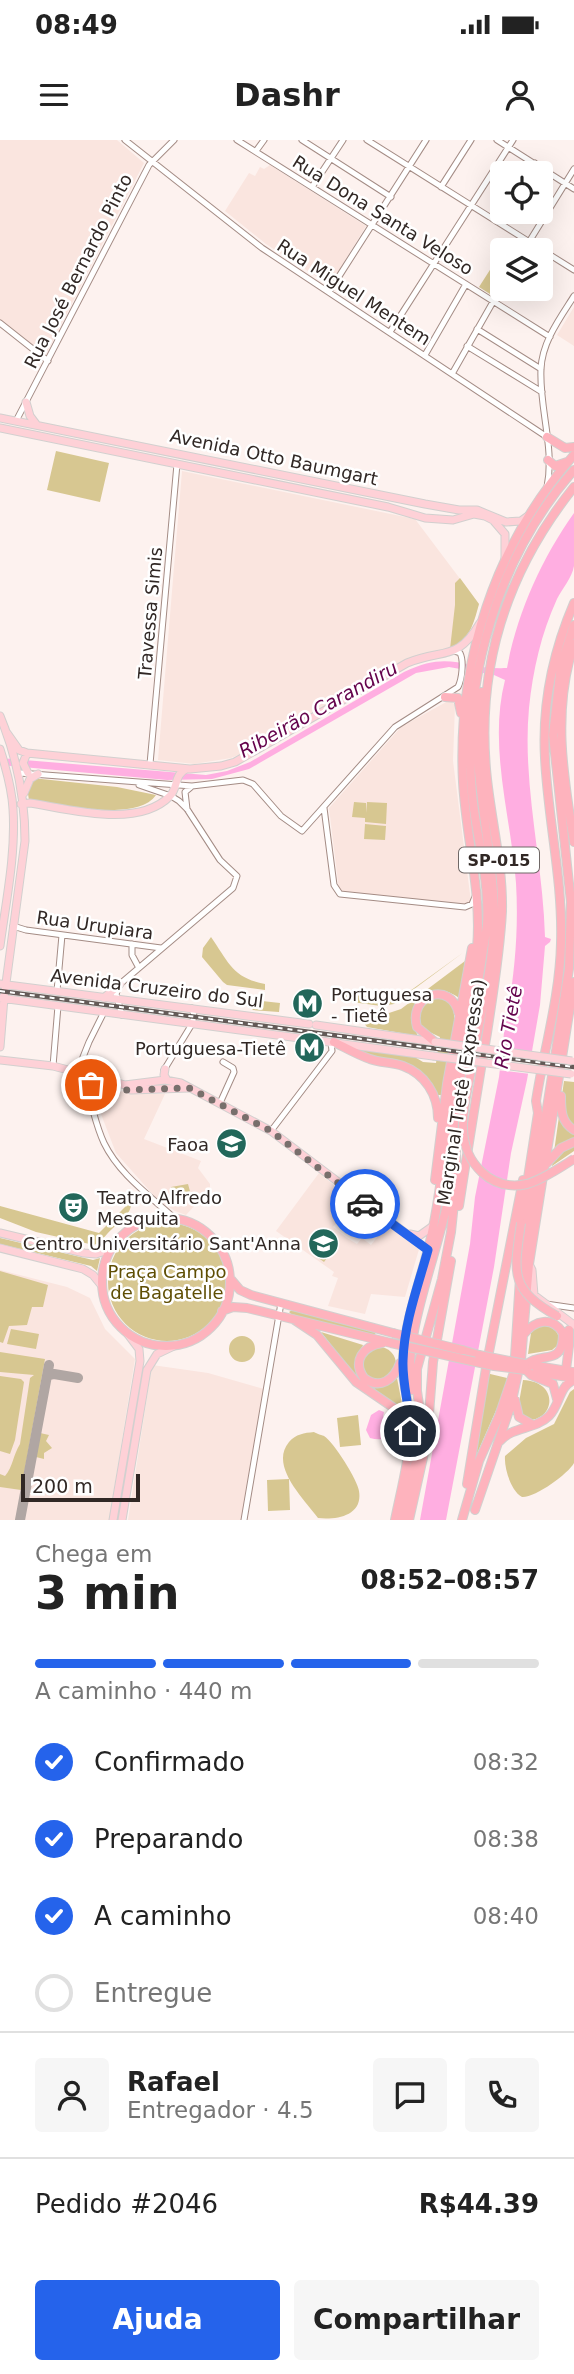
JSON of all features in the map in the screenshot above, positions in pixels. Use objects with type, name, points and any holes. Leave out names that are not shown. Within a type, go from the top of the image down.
[{"type":"highway","points":[[547,437],[565,448],[574,447]]},
{"type":"highway","points":[[548,460],[556,466],[572,458]]},
{"type":"highway","points":[[436,1214],[433,1197],[440,1137],[460,1020],[488,894],[469,761],[473,685],[484,665],[481,622],[488,597],[505,560],[535,508],[572,458]]},
{"type":"highway","points":[[402,1520],[419,1463],[425,1413],[416,1380],[451,1232],[456,1176],[456,1122],[479,978],[482,923],[475,884],[463,765],[465,713],[508,572],[545,508],[574,470]]},
{"type":"highway","points":[[483,650],[522,567],[550,517],[574,487]]},
{"type":"highway","name":"SP-015","points":[[462,1520],[487,1362],[540,1080],[562,946],[561,903],[545,757],[547,698],[555,654],[574,603]]},
{"type":"highway","points":[[462,1520],[479,1461],[513,1376],[520,1278],[569,969],[571,902],[553,735],[561,666],[574,625]]},
{"type":"highway","points":[[574,644],[567,668],[561,754],[574,842]]},
{"type":"highway","name":"Marginal Tietê (Expressa)","points":[[410,1520],[418,1465],[430,1419],[434,1356],[500,938],[502,885],[485,759],[487,681],[484,665]]},
{"type":"highway","points":[[487,681],[481,693],[478,748],[495,912],[464,1115],[464,1137],[470,1157],[482,1173],[502,1184],[524,1184],[544,1177],[574,1158]]},
{"type":"highway","points":[[445,696],[454,697],[460,702],[460,752],[463,765]]},
{"type":"highway","points":[[471,739],[474,747],[476,792],[484,838],[488,845]]},
{"type":"highway","points":[[566,790],[564,797],[574,888],[571,902]]},
{"type":"highway","points":[[395,1520],[409,1444],[410,1421],[403,1353],[436,1214],[483,918],[480,870],[473,824],[468,819]]},
{"type":"highway","points":[[479,978],[483,972],[495,912]]},
{"type":"highway","points":[[475,1510],[514,1394],[524,1334],[529,1264],[574,982]]},
{"type":"highway","points":[[435,1042],[417,1027],[415,1013],[420,1002],[433,995],[446,996],[456,1005],[460,1020]]},
{"type":"highway","points":[[566,1034],[574,1028]]},
{"type":"highway","points":[[333,1042],[371,1059],[404,1066],[425,1081],[437,1104],[440,1137]]},
{"type":"highway","points":[[559,1083],[562,1115],[565,1123],[574,1130]]},
{"type":"highway","points":[[536,1101],[537,1113],[516,1263],[518,1280],[529,1298],[571,1327],[574,1342]]},
{"type":"highway","points":[[545,1166],[555,1152],[574,1142]]},
{"type":"highway","points":[[438,1247],[436,1242],[445,1186],[446,1167],[443,1162]]},
{"type":"highway","points":[[418,1465],[417,1412],[410,1377],[411,1359],[451,1180],[456,1176]]},
{"type":"highway","points":[[174,1218],[194,1224],[211,1237],[225,1257],[229,1278],[228,1295],[222,1311],[203,1334],[176,1345],[150,1344],[127,1333],[109,1312],[102,1286],[105,1263],[111,1249],[133,1226],[153,1219],[174,1218]]},
{"type":"highway","points":[[229,1278],[246,1294],[574,1379]]},
{"type":"highway","points":[[222,1311],[237,1307],[494,1366],[570,1371],[571,1327]]},
{"type":"highway","points":[[293,1320],[317,1335],[356,1382],[397,1412],[404,1424],[409,1444]]},
{"type":"highway","points":[[524,1334],[534,1324],[542,1321],[556,1325],[563,1333],[561,1349],[557,1354],[548,1359],[532,1360],[526,1367]]},
{"type":"highway","points":[[390,1342],[371,1345],[361,1354],[359,1370],[368,1381],[382,1383],[392,1378],[403,1353]]},
{"type":"highway","points":[[526,1367],[531,1375],[553,1384],[558,1393],[556,1405]]},
{"type":"highway","points":[[496,1446],[506,1434],[547,1418],[564,1387],[574,1379]]},
{"type":"highway","points":[[514,1394],[519,1418],[533,1425]]},
{"type":"highway","points":[[473,1520],[480,1477],[499,1416]]},
{"type":"main road","points":[[26,402],[30,416],[37,425]]},
{"type":"main road","name":"Avenida Otto Baumgart","points":[[0,418],[422,504],[477,510],[502,521],[517,522],[525,519],[535,508]]},
{"type":"main road","points":[[0,428],[10,427],[16,421]]},
{"type":"main road","name":"Avenida Otto Baumgart","points":[[0,428],[410,512],[432,519],[453,520],[479,514],[493,520],[505,534],[505,560]]},
{"type":"main road","points":[[65,441],[67,431]]},
{"type":"main road","points":[[273,484],[276,473]]},
{"type":"main road","points":[[419,516],[418,509],[422,504]]},
{"type":"main road","points":[[432,519],[437,514],[433,506]]},
{"type":"main road","points":[[7,733],[19,750],[26,753],[185,769],[234,762],[407,663],[425,656],[454,651],[466,644],[481,622]]},
{"type":"main road","points":[[0,716],[22,771]]},
{"type":"main road","points":[[0,750],[13,809],[13,848],[0,946]]},
{"type":"main road","points":[[0,1047],[3,984],[8,965],[24,841],[22,771],[26,753]]},
{"type":"main road","points":[[3,761],[13,770],[22,771]]},
{"type":"main road","points":[[23,800],[116,815],[149,809],[171,796],[178,775],[185,769]]},
{"type":"main road","points":[[13,809],[23,800],[27,783],[38,774]]},
{"type":"main road","points":[[2,928],[9,924],[13,929]]},
{"type":"main road","points":[[2,928],[7,933],[13,929]]},
{"type":"main road","points":[[8,965],[12,979],[21,987]]},
{"type":"main road","name":"Avenida Cruzeiro do Sul","points":[[3,984],[573,1061]]},
{"type":"main road","points":[[104,998],[120,984]]},
{"type":"main road","name":"Avenida Cruzeiro do Sul","points":[[2,998],[573,1074]]},
{"type":"main road","points":[[0,1062],[47,1066],[125,1085],[167,1080],[181,1083],[271,1131],[428,1250]]},
{"type":"main road","points":[[165,1069],[167,1080]]},
{"type":"main road","points":[[78,1075],[125,1090],[189,1088]]},
{"type":"main road","points":[[145,1089],[157,1081]]},
{"type":"main road","points":[[405,1233],[419,1236],[433,1226]]},
{"type":"main road","points":[[0,1227],[10,1235]]},
{"type":"main road","points":[[0,1233],[84,1253],[96,1254],[111,1249]]},
{"type":"main road","points":[[0,1248],[83,1269],[93,1275],[102,1286]]},
{"type":"main road","points":[[529,1264],[532,1270],[533,1292],[571,1327]]},
{"type":"main road","points":[[113,1520],[141,1357],[139,1349],[127,1333]]},
{"type":"main road","points":[[122,1520],[149,1364],[160,1351],[176,1345]]},
{"type":"main road","points":[[125,1444],[134,1447]]},
{"type":"main road","points":[[123,1456],[132,1458]]},
{"type":"street","name":"Rua Miguel Mentem","points":[[125,140],[262,248],[547,437]]},
{"type":"street","name":"Rua José Bernardo Pinto","points":[[16,421],[152,162],[174,140]]},
{"type":"street","name":"Rua Dona Santa Veloso","points":[[237,140],[490,299]]},
{"type":"street","points":[[256,151],[264,140]]},
{"type":"street","points":[[302,140],[391,197]]},
{"type":"street","points":[[312,187],[343,140]]},
{"type":"street","points":[[367,140],[490,217]]},
{"type":"street","points":[[378,147],[382,140]]},
{"type":"street","points":[[329,292],[426,140]]},
{"type":"street","points":[[441,187],[471,140]]},
{"type":"street","points":[[497,140],[532,161]]},
{"type":"street","points":[[390,332],[513,140]]},
{"type":"street","points":[[531,238],[574,169]]},
{"type":"street","points":[[553,175],[574,189]]},
{"type":"street","points":[[500,224],[523,238]]},
{"type":"street","points":[[553,257],[574,270]]},
{"type":"street","points":[[425,355],[466,284]]},
{"type":"street","points":[[545,494],[548,460],[541,369],[550,337],[574,296]]},
{"type":"street","name":"Rua Dona Santa Veloso","points":[[493,301],[550,337]]},
{"type":"street","points":[[452,374],[493,301]]},
{"type":"street","points":[[0,323],[48,361]]},
{"type":"street","points":[[477,329],[541,369]]},
{"type":"street","points":[[467,346],[542,393]]},
{"type":"street","name":"Travessa Simis","points":[[150,764],[177,464]]},
{"type":"street","points":[[22,771],[192,786],[248,781],[281,816],[302,831],[395,727],[460,685],[463,659],[460,653],[454,651]]},
{"type":"street","points":[[122,1015],[116,994],[120,984],[233,888],[237,876],[214,853],[187,808],[171,796],[130,782]]},
{"type":"street","points":[[187,808],[185,792],[192,786]]},
{"type":"street","points":[[324,808],[334,885],[338,892],[344,895],[465,908],[474,902],[475,884]]},
{"type":"street","name":"Rua Urupiara","points":[[13,929],[161,948]]},
{"type":"street","points":[[57,991],[62,935]]},
{"type":"street","points":[[132,944],[133,960],[139,968]]},
{"type":"street","points":[[47,1066],[58,1006]]},
{"type":"street","points":[[157,1081],[192,1024],[192,1008]]},
{"type":"street","points":[[104,1012],[89,1042],[78,1075],[88,1093],[101,1136],[113,1158],[131,1179],[174,1218]]},
{"type":"street","points":[[271,1131],[332,1051],[333,1042]]},
{"type":"street","points":[[220,1103],[234,1072],[233,1068],[223,1062]]},
{"type":"street","points":[[88,1093],[95,1082]]},
{"type":"street","points":[[244,1520],[281,1303]]},
{"type":"street","points":[[545,1303],[574,1308]]},
{"type":"shaded area","points":[[0,140],[117,140],[144,163],[43,360],[0,326]]},
{"type":"shaded area","points":[[270,165],[366,226],[330,285],[266,244],[225,211],[249,173],[255,176],[260,167],[264,169]]},
{"type":"shaded area","points":[[574,307],[574,346],[557,335]]},
{"type":"shaded area","points":[[182,471],[415,519],[479,604],[469,635],[457,647],[409,658],[257,747],[231,758],[194,764],[158,760]]},
{"type":"shaded area","points":[[448,701],[455,705],[453,761],[471,902],[467,905],[339,890],[329,808],[401,727]]},
{"type":"shaded area","points":[[94,1087],[132,1093],[165,1094],[144,1139],[201,1161],[198,1168],[210,1184],[210,1189],[186,1215],[156,1198],[116,1153],[94,1096]]},
{"type":"shaded area","name":"Centro Universitário Sant'Anna","points":[[319,1173],[355,1202],[333,1227],[347,1238],[357,1244],[362,1238],[371,1245],[387,1224],[420,1246],[405,1297],[371,1294],[365,1314],[328,1306],[338,1278],[332,1276],[334,1272],[276,1231]]},
{"type":"shaded area","points":[[0,1270],[67,1287],[90,1298],[105,1329],[135,1359],[109,1520],[0,1520]]},
{"type":"shaded area","points":[[152,1365],[208,1373],[264,1389],[241,1520],[128,1520]]},
{"type":"green space","points":[[490,270],[490,294],[479,287]]},
{"type":"green space","points":[[56,451],[109,463],[100,502],[47,490]]},
{"type":"green space","points":[[460,578],[479,604],[470,631],[450,649],[455,583]]},
{"type":"green space","points":[[32,778],[117,787],[156,795],[146,803],[132,808],[78,808],[29,800],[27,788]]},
{"type":"green space","points":[[354,802],[366,803],[366,813],[367,802],[387,803],[386,824],[365,822],[365,818],[352,817]]},
{"type":"green space","points":[[365,824],[386,826],[385,840],[364,839]]},
{"type":"green space","points":[[211,937],[233,968],[246,978],[265,984],[265,990],[227,985],[223,982],[202,957],[203,948]]},
{"type":"green space","points":[[464,952],[394,1004],[381,1006],[352,1002],[341,997],[342,994],[393,999],[403,996]]},
{"type":"green space","points":[[465,961],[459,998],[438,990],[421,997],[413,1014],[418,1036],[367,1027],[354,1011],[386,1014],[401,1009]]},
{"type":"green space","points":[[432,998],[449,1001],[453,1008],[454,1031],[442,1095],[438,1095],[428,1080],[358,1050],[413,1056],[423,1062],[436,1063],[440,1037],[423,1029],[420,1019],[422,1008]]},
{"type":"green space","points":[[262,1001],[280,1003],[279,1012],[252,1010]]},
{"type":"green space","points":[[564,1081],[574,1082],[574,1151],[552,1166]]},
{"type":"green space","points":[[188,1184],[191,1195],[173,1198],[171,1187]]},
{"type":"green space","points":[[130,1195],[130,1210],[94,1245],[36,1232],[0,1218],[0,1206],[99,1233],[125,1207]]},
{"type":"green space","name":"Praça Campo de Bagatelle","points":[[167,1223],[178,1224],[200,1233],[216,1249],[225,1271],[225,1293],[216,1315],[200,1331],[178,1340],[167,1341],[156,1340],[134,1331],[118,1315],[109,1293],[108,1282],[109,1271],[118,1249],[134,1233],[156,1224]]},
{"type":"green space","points":[[329,1234],[339,1242],[324,1262],[313,1254]]},
{"type":"green space","points":[[0,1238],[93,1260],[100,1258],[97,1271],[91,1266],[0,1244]]},
{"type":"green space","points":[[0,1271],[48,1285],[43,1307],[32,1307],[27,1325],[9,1326],[3,1343],[0,1342]]},
{"type":"green space","points":[[292,1310],[375,1330],[376,1333],[373,1335],[292,1315],[289,1312]]},
{"type":"green space","points":[[540,1325],[554,1330],[559,1344],[552,1350],[528,1354],[531,1333]]},
{"type":"green space","points":[[11,1329],[39,1334],[36,1349],[7,1344]]},
{"type":"green space","points":[[321,1332],[363,1345],[357,1363],[363,1380],[388,1384],[397,1378],[405,1419],[359,1381]]},
{"type":"green space","points":[[242,1336],[251,1340],[255,1349],[251,1358],[242,1362],[233,1358],[229,1349],[233,1340]]},
{"type":"green space","points":[[379,1347],[391,1352],[396,1364],[391,1376],[379,1381],[367,1376],[362,1364],[367,1352]]},
{"type":"green space","points":[[0,1352],[45,1359],[21,1490],[0,1487],[0,1474],[5,1476],[8,1472],[20,1444],[30,1378],[34,1375],[0,1372]]},
{"type":"green space","points":[[486,1373],[507,1378],[505,1390],[476,1456]]},
{"type":"green space","points":[[0,1376],[21,1379],[24,1382],[15,1440],[10,1454],[0,1451]]},
{"type":"green space","points":[[523,1380],[536,1383],[544,1388],[548,1395],[547,1410],[533,1419],[523,1419],[518,1408]]},
{"type":"green space","points":[[574,1389],[574,1463],[551,1484],[535,1494],[522,1497],[509,1479],[505,1456],[526,1438],[554,1424]]},
{"type":"green space","points":[[358,1415],[361,1445],[340,1447],[337,1418]]},
{"type":"green space","points":[[314,1432],[324,1436],[334,1446],[358,1486],[357,1506],[341,1517],[318,1518],[297,1492],[286,1472],[284,1451],[289,1442],[304,1433]]},
{"type":"green space","points":[[40,1433],[49,1435],[46,1441],[52,1448],[44,1453],[44,1459],[36,1457]]},
{"type":"green space","points":[[289,1479],[290,1510],[268,1511],[267,1480]]},
{"type":"water","name":"Rio Tietê","points":[[574,513],[574,566],[551,612],[542,639],[529,708],[530,794],[545,937],[551,939],[545,946],[540,1005],[446,1520],[420,1520],[470,1244],[475,1197],[499,1077],[504,1033],[499,1029],[505,1028],[513,974],[517,920],[516,883],[502,782],[499,731],[505,680],[494,675],[449,667],[416,673],[249,769],[212,779],[167,780],[0,765],[0,758],[206,775],[227,771],[250,762],[420,665],[446,661],[507,668],[517,627],[532,587],[551,548]]},
{"type":"water","points":[[379,1410],[384,1412],[383,1417],[390,1416],[395,1430],[384,1438],[370,1438],[366,1430],[371,1415]]},
{"type":"pier","points":[[499,1047],[535,1052],[531,1074],[496,1070]]},
{"type":"taxiway","points":[[20,1520],[49,1365]]},
{"type":"taxiway","points":[[50,1375],[78,1378]]},
{"type":"railway","points":[[0,991],[574,1067]]},
{"type":"way so far","points":[[91,1085],[95,1082],[125,1090],[189,1088],[271,1131],[365,1204]]},
{"type":"place","name":"Portuguesa - Tietê","points":[[308,1004]]},
{"type":"place","name":"Portuguesa-Tietê","points":[[309,1048]]},
{"type":"place","name":"Faoa","points":[[232,1144]]},
{"type":"place","name":"Teatro Alfredo Mesquita","points":[[74,1207]]},
{"type":"place","name":"Centro Universitário Sant'Anna","points":[[324,1243]]},
{"type":"route","points":[[365,1204],[428,1250],[413,1301],[403,1353],[410,1431]]},
{"type":"water label","name":"Ribeirão Carandiru","points":[[318,709]]}]
